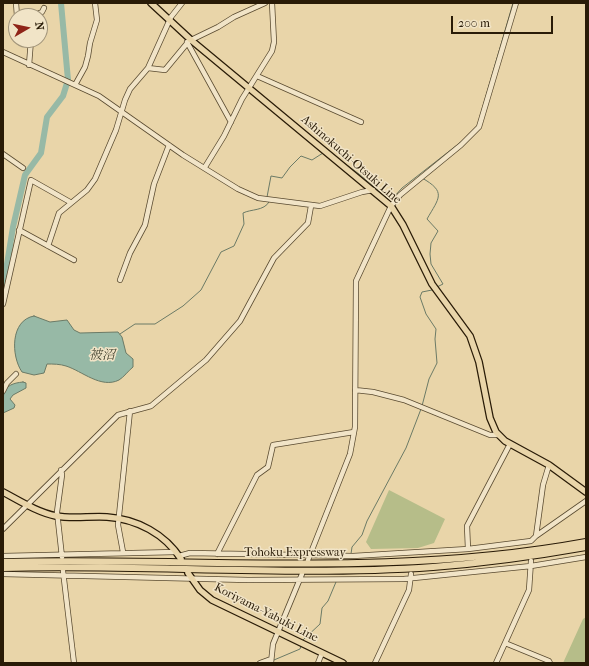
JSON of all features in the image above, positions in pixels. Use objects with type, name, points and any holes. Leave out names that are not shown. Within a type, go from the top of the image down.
[{"type":"highway","name":"Tohoku Expressway","points":[[3,562],[88,561],[294,565],[395,563],[477,557],[586,542]]},
{"type":"highway","name":"Tohoku Expressway","points":[[3,568],[316,570],[402,569],[484,562],[586,547]]},
{"type":"main road","name":"Ashinokuchi-Otsuki Line","points":[[151,3],[189,41],[249,87],[391,206],[403,225],[432,284],[470,336],[479,362],[490,418],[498,435],[510,444],[549,465],[585,490]]},
{"type":"main road","points":[[3,492],[47,514],[58,516],[108,517],[119,519],[154,532],[169,543],[179,556]]},
{"type":"main road","name":"Koriyama-Yabuki Line","points":[[188,573],[200,590],[212,600],[343,663]]},
{"type":"street","points":[[75,85],[85,67],[97,20],[95,3]]},
{"type":"street","points":[[48,246],[58,215],[70,202],[87,190],[95,179],[130,89],[148,68],[169,21],[182,3]]},
{"type":"street","points":[[148,68],[161,70],[166,69],[189,41],[218,27],[234,17],[265,3]]},
{"type":"street","points":[[205,167],[273,47],[272,3]]},
{"type":"street","points":[[308,558],[350,454],[354,432],[354,287],[391,206],[402,192],[478,130],[516,3]]},
{"type":"street","points":[[189,41],[231,122]]},
{"type":"street","points":[[29,65],[30,48]]},
{"type":"street","points":[[3,52],[99,96],[121,113],[169,145],[233,186],[258,198],[311,206],[327,204],[362,192],[373,190]]},
{"type":"street","points":[[257,76],[361,122]]},
{"type":"street","points":[[120,280],[130,253],[145,225],[154,184],[169,145]]},
{"type":"street","points":[[3,154],[23,168]]},
{"type":"street","points":[[3,304],[5,284],[31,180],[70,202]]},
{"type":"street","points":[[3,529],[118,415],[148,407],[156,402],[206,360],[240,321],[274,258],[308,224],[311,206]]},
{"type":"street","points":[[19,230],[74,260]]},
{"type":"street","points":[[3,391],[7,383],[16,374]]},
{"type":"street","points":[[355,390],[373,392],[396,398],[484,433],[498,435]]},
{"type":"street","points":[[123,552],[118,531],[130,411]]},
{"type":"street","points":[[217,554],[257,475],[268,467],[273,445],[354,432]]},
{"type":"street","points":[[468,549],[467,526],[510,444]]},
{"type":"street","points":[[536,536],[543,485],[549,465]]},
{"type":"street","points":[[61,470],[58,516],[62,555]]},
{"type":"street","points":[[3,556],[123,552],[179,556],[190,553],[308,558],[413,555],[531,541],[586,501]]},
{"type":"street","points":[[531,541],[531,547]]},
{"type":"street","points":[[3,574],[63,573],[192,579],[299,580],[411,576],[586,557]]},
{"type":"street","points":[[496,663],[529,590],[531,564]]},
{"type":"street","points":[[63,573],[74,663]]},
{"type":"street","points":[[260,663],[271,661],[273,644],[302,574]]},
{"type":"street","points":[[376,663],[409,588],[411,576]]},
{"type":"street","points":[[505,643],[540,661],[550,663]]},
{"type":"street","points":[[318,663],[322,653]]},
{"type":"green space","points":[[389,490],[445,519],[434,543],[418,548],[371,549],[366,542]]},
{"type":"green space","points":[[586,617],[586,663],[563,663],[583,619]]},
{"type":"water","name":"被沼","points":[[34,316],[50,322],[67,320],[74,330],[80,333],[118,332],[122,337],[126,353],[133,359],[133,367],[121,379],[112,382],[99,381],[72,368],[59,364],[47,364],[44,373],[34,375],[22,372],[16,357],[15,340],[20,324],[26,319]]},
{"type":"water","points":[[23,382],[26,383],[26,388],[13,395],[10,399],[15,405],[14,408],[3,413],[5,391],[11,385]]},
{"type":"waterway","points":[[3,289],[13,227],[25,175],[41,153],[47,117],[63,96],[68,80],[61,3]]},
{"type":"waterway","points":[[477,127],[513,3]]},
{"type":"waterway","points":[[328,151],[359,174],[388,199],[392,199],[402,188],[461,142]]},
{"type":"waterway","points":[[267,197],[271,176],[282,178],[301,156],[312,160],[323,153]]},
{"type":"waterway","points":[[422,178],[435,187],[438,192],[435,206],[427,219],[438,231],[431,243],[430,254],[431,264],[443,284],[437,287]]},
{"type":"waterway","points":[[120,334],[135,324],[155,324],[183,306],[201,290],[221,252],[234,246],[244,224],[243,213],[264,207],[269,202]]},
{"type":"waterway","points":[[422,406],[429,379],[437,363],[435,339],[436,329],[426,314],[420,297],[422,292],[432,290]]},
{"type":"waterway","points":[[351,554],[352,547],[362,535],[367,521],[406,448],[421,409]]},
{"type":"waterway","points":[[303,640],[320,624],[322,608],[328,601],[336,582]]},
{"type":"waterway","points":[[274,660],[300,649],[301,646]]}]
